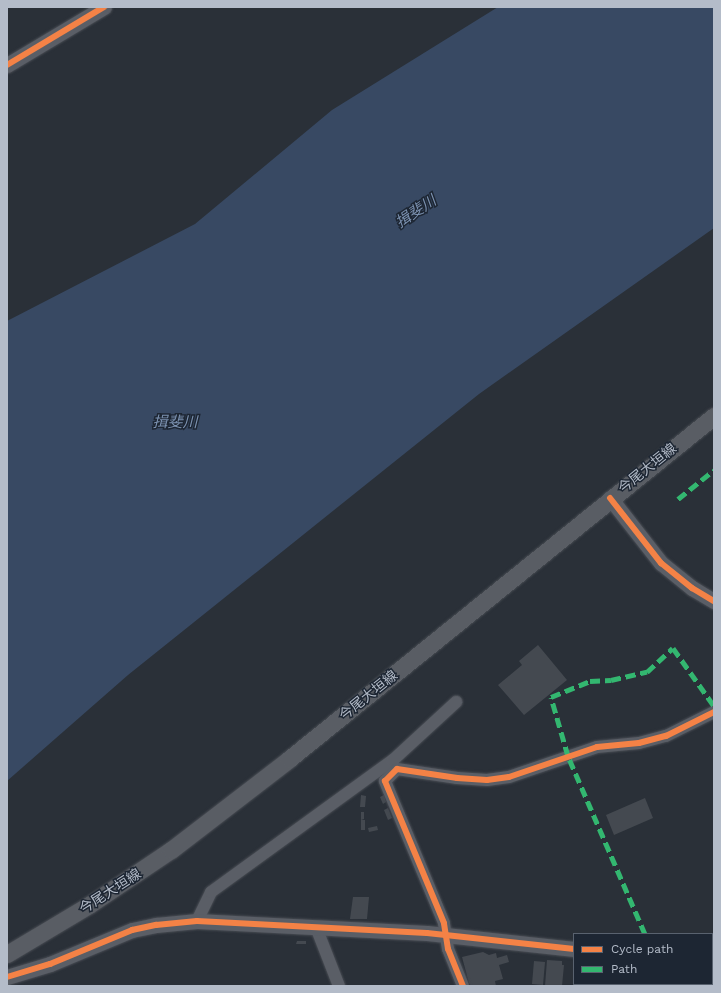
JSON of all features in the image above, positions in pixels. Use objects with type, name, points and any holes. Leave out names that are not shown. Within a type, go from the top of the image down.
[{"type":"main road","name":"今尾大垣線","points":[[7,954],[89,906],[171,850],[300,750],[610,498],[714,416]]},
{"type":"street","points":[[7,65],[104,7]]},
{"type":"street","points":[[610,498],[661,563],[692,588],[714,601]]},
{"type":"street","points":[[196,922],[211,892],[393,760],[456,702]]},
{"type":"street","points":[[462,986],[444,934],[444,923],[385,781],[396,769],[457,778],[487,780],[509,777],[597,747],[639,743],[666,736],[714,712]]},
{"type":"street","points":[[7,977],[50,964],[132,930],[156,925],[196,922],[444,934],[573,949]]},
{"type":"street","points":[[316,927],[339,986]]},
{"type":"water","name":"揖斐川","points":[[498,7],[714,7],[714,228],[479,394],[128,675],[7,781],[7,321],[195,224],[332,110]]},
{"type":"building","points":[[538,645],[567,680],[524,715],[498,685],[522,665],[519,661]]},
{"type":"building","points":[[361,795],[366,796],[365,807],[360,807]]},
{"type":"building","points":[[384,795],[386,802],[383,804],[380,797]]},
{"type":"building","points":[[645,798],[653,818],[614,835],[606,815]]},
{"type":"building","points":[[388,808],[392,818],[388,820],[384,810]]},
{"type":"building","points":[[361,812],[364,812],[364,819],[361,820]]},
{"type":"building","points":[[361,820],[365,820],[365,830],[361,830]]},
{"type":"building","points":[[377,826],[378,830],[369,832],[368,828]]},
{"type":"building","points":[[353,897],[369,897],[367,919],[350,919]]},
{"type":"building","points":[[297,941],[306,941],[306,944],[296,944]]},
{"type":"building","points":[[483,952],[489,955],[496,953],[497,958],[507,955],[509,962],[499,965],[503,979],[495,981],[496,986],[471,986],[469,983],[462,957]]},
{"type":"building","points":[[547,960],[562,961],[562,965],[564,965],[562,986],[545,986]]},
{"type":"building","points":[[534,961],[545,962],[543,985],[532,984]]},
{"type":"building","points":[[665,985],[683,985],[683,986]]},
{"type":"marked path","points":[[678,499],[714,470]]},
{"type":"marked path","points":[[645,933],[568,756],[551,697],[590,681],[611,680],[647,672],[673,648],[714,706]]},
{"type":"cycle path","points":[[7,65],[104,7]]},
{"type":"cycle path","points":[[610,498],[661,563],[692,588],[714,601]]},
{"type":"cycle path","points":[[463,986],[448,949],[444,923],[385,781],[397,769],[457,778],[487,780],[509,777],[597,747],[639,743],[666,736],[714,712]]},
{"type":"cycle path","points":[[7,977],[50,964],[132,930],[156,925],[197,921],[427,933],[573,949]]}]
